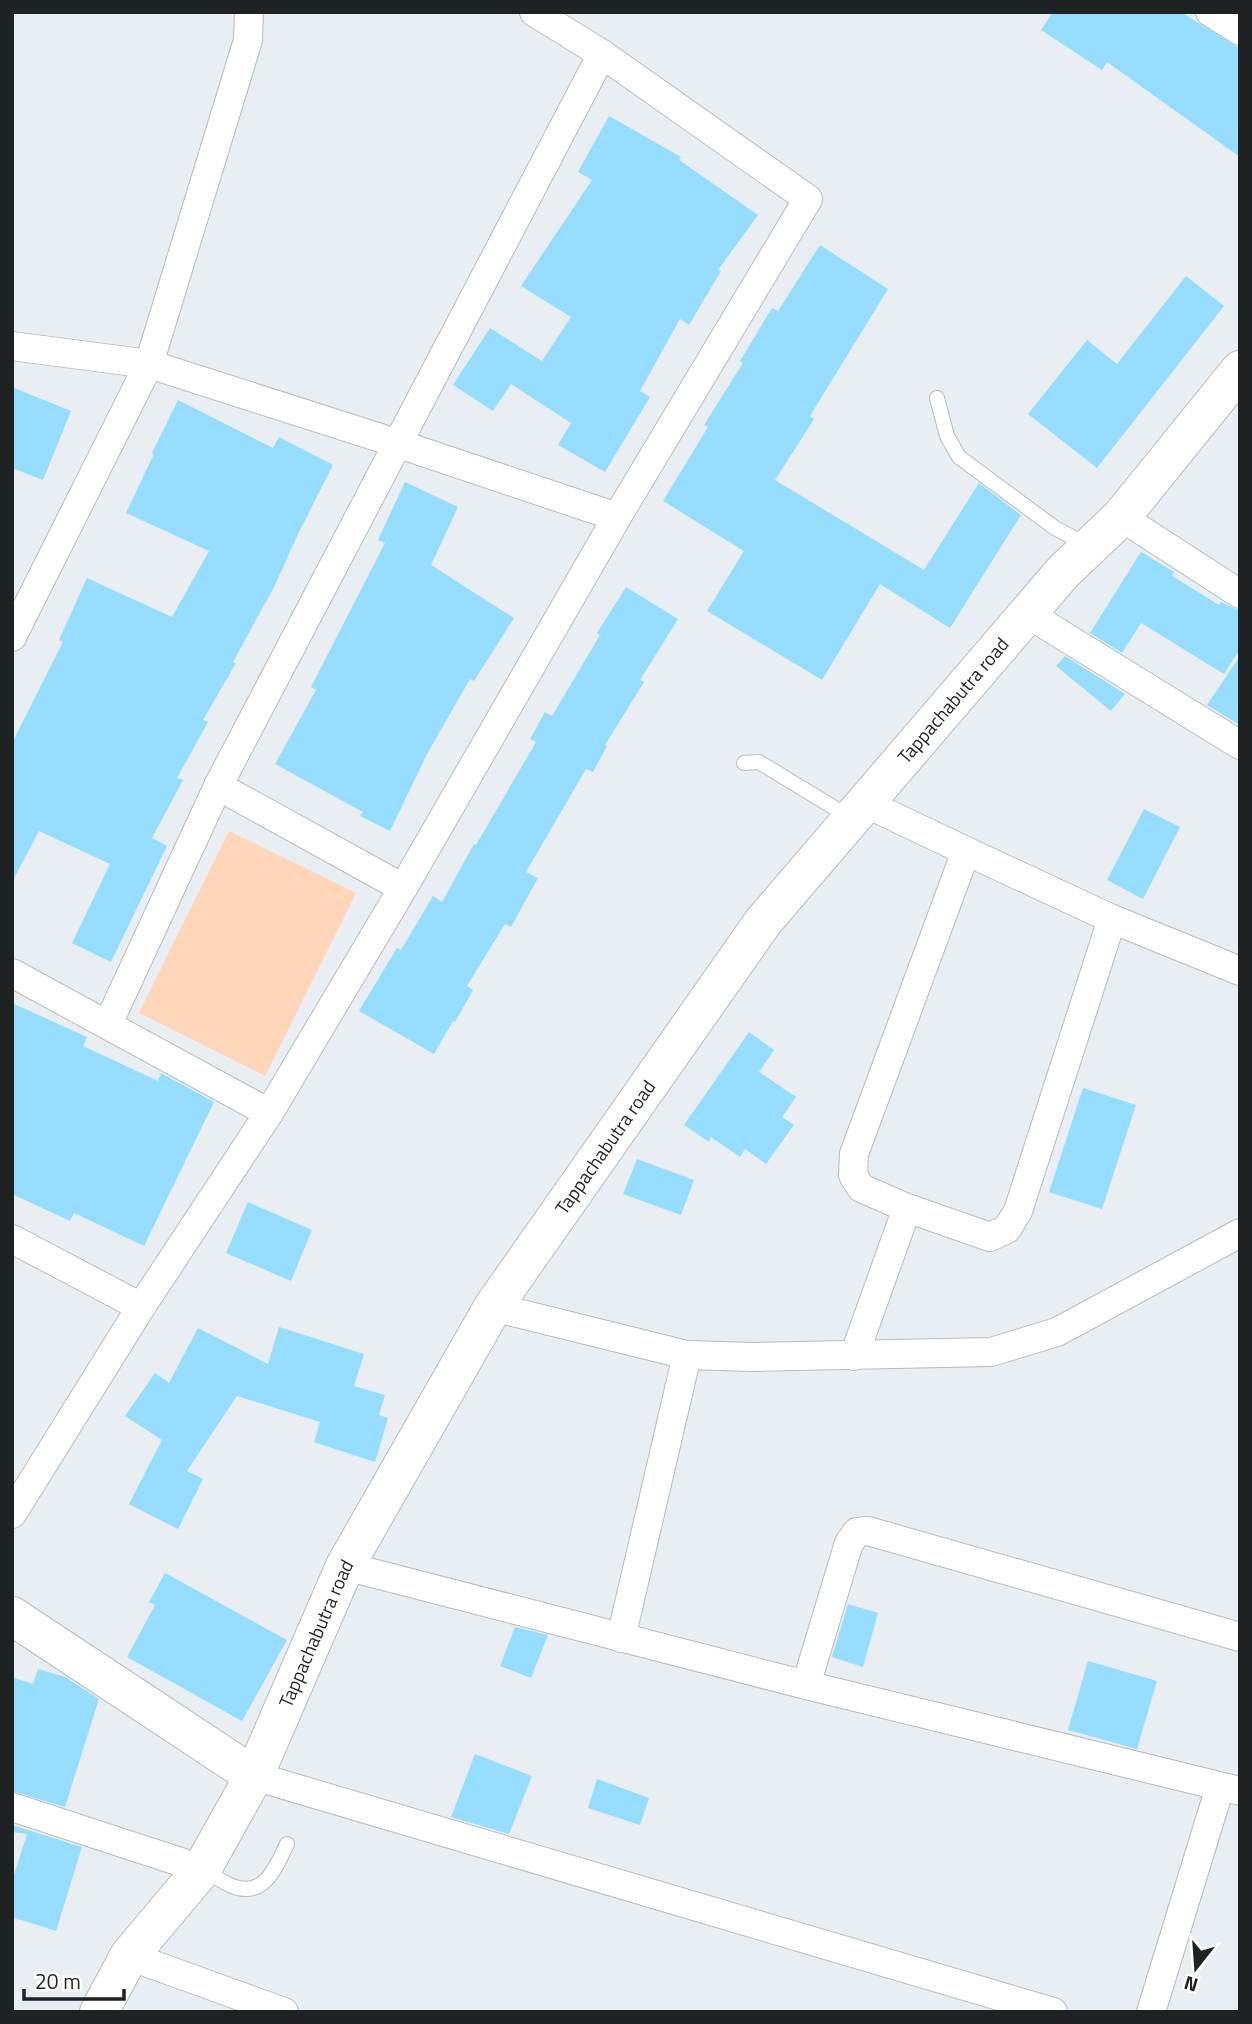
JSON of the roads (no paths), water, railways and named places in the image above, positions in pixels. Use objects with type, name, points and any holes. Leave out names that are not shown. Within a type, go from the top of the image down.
[{"type":"main road","name":"Tappachabutra road","points":[[99,2012],[129,1956],[202,1869],[254,1776],[345,1566],[493,1307],[763,922],[1063,572],[1121,516],[1240,370]]},
{"type":"main road","points":[[12,1616],[254,1776]]},
{"type":"street","points":[[12,637],[149,364],[247,40],[249,12]]},
{"type":"street","points":[[12,1514],[141,1307],[269,1113],[403,888],[617,517],[808,200],[602,54],[534,12]]},
{"type":"street","points":[[1210,12],[1240,31]]},
{"type":"street","points":[[108,1024],[218,786],[602,54]]},
{"type":"street","points":[[12,346],[149,364],[617,517]]},
{"type":"street","points":[[1121,516],[1240,594]]},
{"type":"street","points":[[1028,614],[1240,745]]},
{"type":"street","points":[[218,786],[403,888]]},
{"type":"street","points":[[859,811],[966,851],[1112,919],[1240,971]]},
{"type":"street","points":[[966,851],[854,1154],[853,1175],[861,1188],[907,1208],[990,1237],[1007,1229],[1018,1211],[1112,919]]},
{"type":"street","points":[[12,973],[269,1113]]},
{"type":"street","points":[[854,1356],[907,1208]]},
{"type":"street","points":[[493,1307],[687,1355],[753,1357],[991,1352],[1057,1332],[1240,1233]]},
{"type":"street","points":[[12,1239],[141,1307]]},
{"type":"street","points":[[621,1638],[687,1355]]},
{"type":"street","points":[[806,1685],[849,1543],[857,1532],[868,1531],[1240,1637]]},
{"type":"street","points":[[345,1566],[806,1685],[1230,1789],[1151,2012]]},
{"type":"street","points":[[254,1776],[1053,2012]]},
{"type":"street","points":[[12,1807],[202,1869]]},
{"type":"street","points":[[129,1956],[284,2012]]},
{"type":"lane","points":[[937,398],[947,436],[959,457],[1055,528],[1090,547]]},
{"type":"lane","points":[[744,764],[759,762],[859,811]]},
{"type":"lane","points":[[202,1869],[233,1887],[248,1889],[264,1885],[275,1870],[287,1844]]}]
